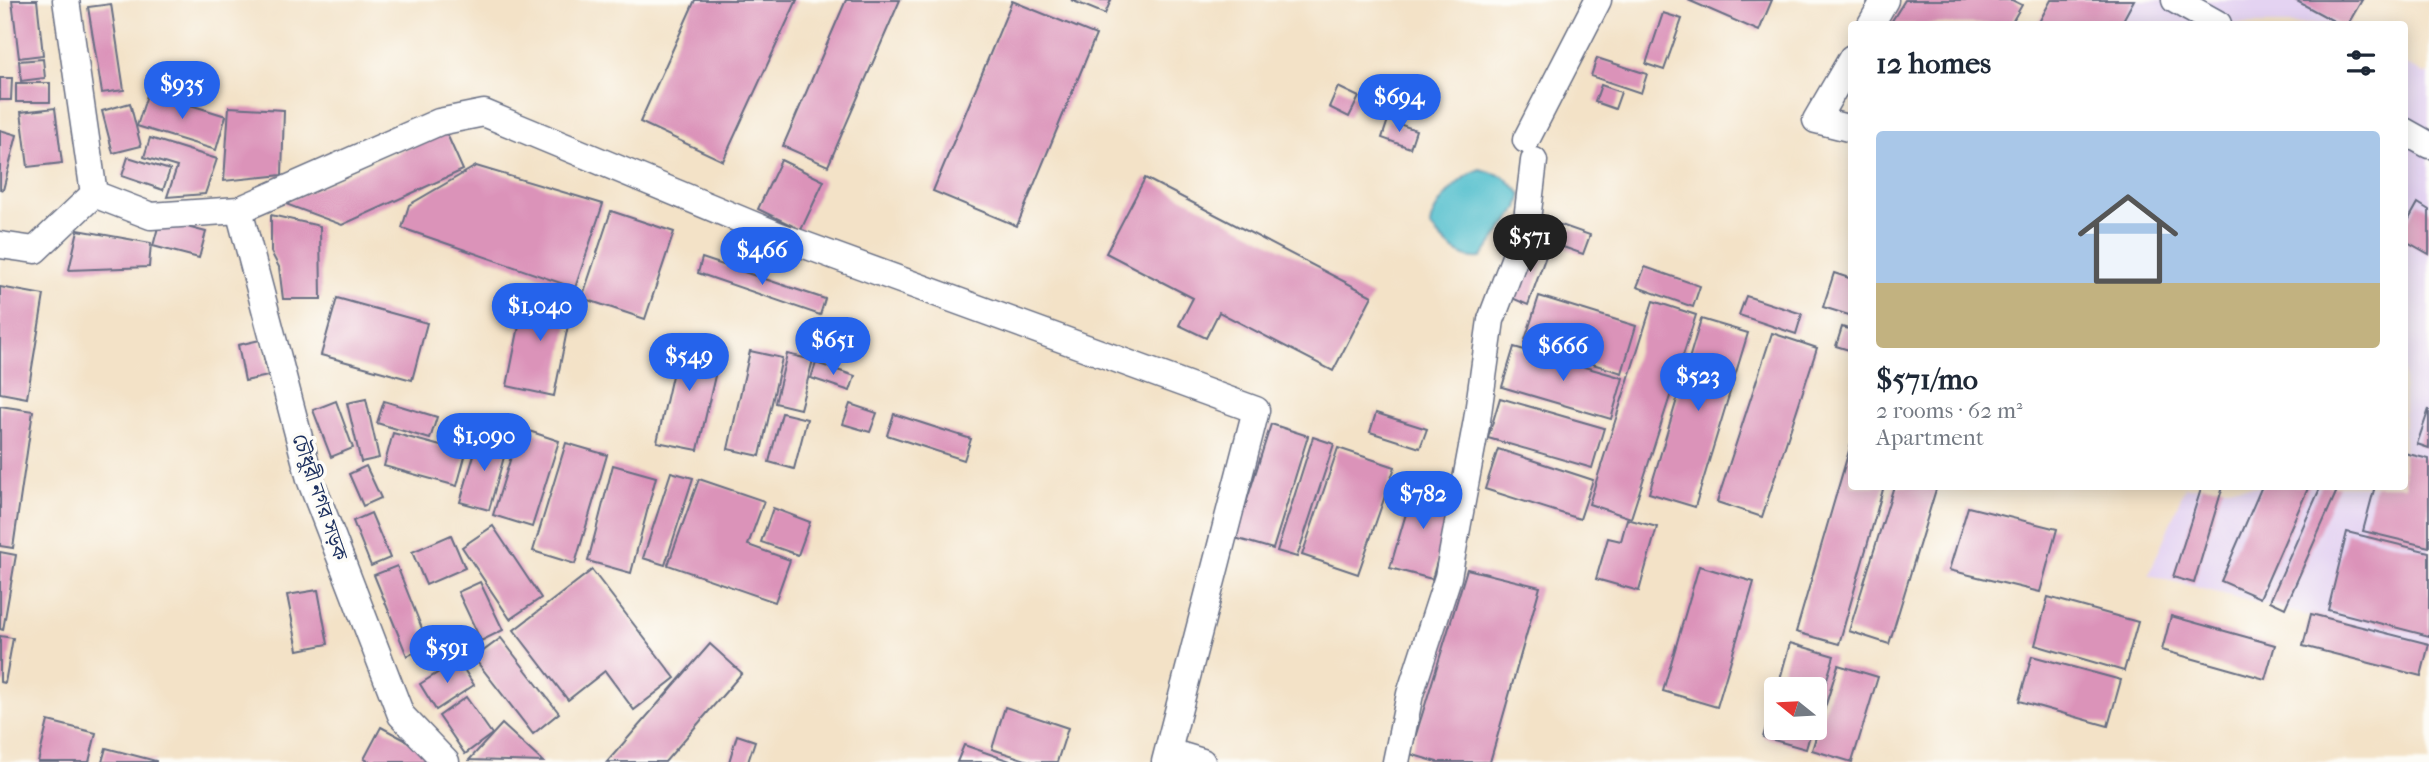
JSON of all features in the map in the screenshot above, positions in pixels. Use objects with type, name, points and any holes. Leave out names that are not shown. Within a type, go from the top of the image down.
[{"type":"street","points":[[66,0],[94,194]]},
{"type":"street","points":[[1396,762],[1410,694],[1448,577],[1478,420],[1491,320],[1526,228],[1530,151],[1598,0]]},
{"type":"street","points":[[1873,21],[1885,0]]},
{"type":"street","points":[[2175,0],[2213,21]]},
{"type":"street","points":[[1848,65],[1816,120],[1848,128]]},
{"type":"street","points":[[94,194],[151,216],[239,210],[439,122],[484,113],[780,236],[1256,410],[1167,757],[1202,762]]},
{"type":"street","points":[[2408,133],[2429,145]]},
{"type":"street","points":[[0,245],[35,250],[94,194]]},
{"type":"street","name":"চৌধুরী নগর সড়ক","points":[[239,210],[310,479],[401,715],[441,760]]},
{"type":"shaded area","points":[[2129,0],[2296,0],[2333,21],[2117,21]]},
{"type":"shaded area","points":[[2408,65],[2424,74],[2429,73],[2429,647],[2149,575],[2184,490],[2408,490]]},
{"type":"water","points":[[1480,169],[1503,176],[1522,194],[1518,208],[1481,258],[1473,258],[1452,249],[1430,226],[1436,210],[1449,192],[1472,172]]},
{"type":"building","points":[[12,0],[37,0],[43,55],[19,58]]},
{"type":"building","points":[[695,0],[797,0],[723,161],[640,122]]},
{"type":"building","points":[[846,0],[900,0],[828,166],[783,146]]},
{"type":"building","points":[[1071,0],[1111,0],[1105,14]]},
{"type":"building","points":[[1688,0],[1772,0],[1759,31]]},
{"type":"building","points":[[1905,0],[2012,0],[2022,5],[2013,21],[1892,21]]},
{"type":"building","points":[[2051,0],[2134,0],[2123,21],[2040,21]]},
{"type":"building","points":[[2295,0],[2362,0],[2350,21],[2334,21]]},
{"type":"building","points":[[1012,1],[1096,35],[1017,226],[933,191]]},
{"type":"building","points":[[111,4],[124,90],[102,93],[88,7]]},
{"type":"building","points":[[1663,13],[1682,19],[1664,70],[1646,64]]},
{"type":"building","points":[[1597,58],[1647,74],[1641,93],[1591,76]]},
{"type":"building","points":[[43,59],[45,78],[21,81],[19,61]]},
{"type":"building","points":[[0,78],[12,78],[11,100],[0,100]]},
{"type":"building","points":[[16,83],[50,83],[50,102],[16,102]]},
{"type":"building","points":[[1601,85],[1621,92],[1615,109],[1595,102]]},
{"type":"building","points":[[1338,87],[1359,97],[1349,117],[1329,107]]},
{"type":"building","points":[[148,92],[226,116],[216,150],[137,126]]},
{"type":"building","points":[[130,103],[141,146],[113,153],[102,111]]},
{"type":"building","points":[[229,107],[284,110],[282,175],[224,181]]},
{"type":"building","points":[[55,108],[62,163],[28,167],[21,112]]},
{"type":"building","points":[[1388,120],[1416,130],[1410,148],[1382,138]]},
{"type":"building","points":[[0,130],[17,135],[3,190],[0,189]]},
{"type":"building","points":[[446,132],[463,170],[342,225],[283,203]]},
{"type":"building","points":[[150,138],[217,159],[205,194],[167,197],[177,167],[144,157]]},
{"type":"building","points":[[128,157],[170,170],[163,190],[122,176]]},
{"type":"building","points":[[781,160],[824,181],[801,230],[758,209]]},
{"type":"building","points":[[476,166],[603,204],[575,288],[402,228],[409,205]]},
{"type":"building","points":[[1145,178],[1372,296],[1333,371],[1219,312],[1206,338],[1179,325],[1193,298],[1106,253]]},
{"type":"building","points":[[2418,203],[2429,210],[2429,254],[2408,242],[2408,221]]},
{"type":"building","points":[[611,211],[674,232],[645,319],[582,298]]},
{"type":"building","points":[[271,215],[320,226],[321,299],[283,299],[279,267],[271,252]]},
{"type":"building","points":[[1538,217],[1590,235],[1583,254],[1531,236]]},
{"type":"building","points":[[160,220],[206,232],[199,258],[153,246]]},
{"type":"building","points":[[78,230],[151,243],[149,267],[69,270]]},
{"type":"building","points":[[1531,244],[1548,250],[1528,305],[1512,298]]},
{"type":"building","points":[[702,258],[825,299],[820,315],[698,273]]},
{"type":"building","points":[[1645,267],[1700,286],[1693,307],[1637,287]]},
{"type":"building","points":[[1834,273],[1848,278],[1848,315],[1823,307]]},
{"type":"building","points":[[0,287],[44,295],[27,398],[0,393]]},
{"type":"building","points":[[526,291],[573,300],[554,396],[507,386]]},
{"type":"building","points":[[1539,296],[1636,326],[1622,373],[1524,343]]},
{"type":"building","points":[[1746,296],[1802,314],[1796,334],[1739,315]]},
{"type":"building","points":[[337,298],[427,323],[412,380],[321,355]]},
{"type":"building","points":[[1653,301],[1696,315],[1631,518],[1589,504]]},
{"type":"building","points":[[1701,319],[1748,333],[1695,507],[1649,493]]},
{"type":"building","points":[[1842,327],[1848,329],[1848,350],[1836,346]]},
{"type":"building","points":[[1772,333],[1817,348],[1762,517],[1717,502]]},
{"type":"building","points":[[681,336],[722,345],[698,450],[657,442]]},
{"type":"building","points":[[816,338],[829,341],[824,357],[812,354]]},
{"type":"building","points":[[260,340],[268,376],[245,381],[238,345]]},
{"type":"building","points":[[1514,347],[1623,378],[1611,419],[1502,387]]},
{"type":"building","points":[[750,351],[782,358],[760,456],[728,449]]},
{"type":"building","points":[[787,354],[813,360],[800,409],[775,403]]},
{"type":"building","points":[[816,363],[855,376],[850,391],[811,378]]},
{"type":"building","points":[[1500,398],[1604,428],[1592,468],[1488,438]]},
{"type":"building","points":[[366,399],[379,458],[361,462],[347,403]]},
{"type":"building","points":[[336,401],[353,448],[331,457],[313,410]]},
{"type":"building","points":[[384,401],[437,417],[430,439],[377,423]]},
{"type":"building","points":[[850,404],[877,413],[870,432],[843,424]]},
{"type":"building","points":[[0,406],[33,411],[13,548],[0,546]]},
{"type":"building","points":[[2429,409],[2429,448],[2417,444]]},
{"type":"building","points":[[782,413],[807,419],[794,469],[769,462]]},
{"type":"building","points":[[1376,413],[1427,429],[1420,448],[1370,432]]},
{"type":"building","points":[[894,414],[971,439],[964,460],[887,435]]},
{"type":"building","points":[[1271,424],[1308,436],[1273,549],[1235,538]]},
{"type":"building","points":[[520,428],[559,441],[532,527],[493,515]]},
{"type":"building","points":[[393,433],[466,453],[457,486],[384,466]]},
{"type":"building","points":[[480,435],[508,443],[489,510],[460,502]]},
{"type":"building","points":[[1313,437],[1334,444],[1297,557],[1277,551]]},
{"type":"building","points":[[566,443],[607,455],[575,564],[533,551]]},
{"type":"building","points":[[1338,448],[1395,467],[1358,574],[1302,555]]},
{"type":"building","points":[[1498,449],[1593,480],[1580,519],[1485,489]]},
{"type":"building","points":[[1848,454],[1848,490],[1883,490],[1839,644],[1796,632]]},
{"type":"building","points":[[2408,454],[2429,459],[2429,547],[2363,531],[2374,490],[2408,490]]},
{"type":"building","points":[[613,465],[656,477],[631,573],[588,561]]},
{"type":"building","points":[[366,466],[381,498],[363,506],[349,474]]},
{"type":"building","points":[[671,472],[693,478],[665,565],[643,558]]},
{"type":"building","points":[[699,479],[764,501],[748,545],[790,560],[775,602],[668,565]]},
{"type":"building","points":[[1415,483],[1456,495],[1432,579],[1390,568]]},
{"type":"building","points":[[1893,490],[1936,490],[1889,644],[1849,631]]},
{"type":"building","points":[[2201,490],[2222,490],[2194,583],[2173,577]]},
{"type":"building","points":[[2260,490],[2307,490],[2260,598],[2221,581]]},
{"type":"building","points":[[2319,490],[2337,490],[2285,608],[2270,601]]},
{"type":"building","points":[[1968,507],[2057,529],[2040,592],[1949,570]]},
{"type":"building","points":[[773,508],[810,522],[798,555],[761,542]]},
{"type":"building","points":[[371,513],[390,558],[371,566],[353,521]]},
{"type":"building","points":[[1627,519],[1657,527],[1639,591],[1596,579],[1608,538],[1621,541]]},
{"type":"building","points":[[493,526],[541,598],[510,619],[462,547]]},
{"type":"building","points":[[2347,532],[2429,552],[2429,636],[2328,610]]},
{"type":"building","points":[[451,535],[465,568],[426,585],[412,552]]},
{"type":"building","points":[[0,552],[16,555],[3,630],[0,629]]},
{"type":"building","points":[[397,566],[429,646],[407,656],[374,575]]},
{"type":"building","points":[[1699,566],[1754,582],[1717,707],[1663,691]]},
{"type":"building","points":[[1467,569],[1540,587],[1490,762],[1437,762],[1410,754]]},
{"type":"building","points":[[592,570],[675,678],[634,710],[605,671],[568,700],[514,630]]},
{"type":"building","points":[[480,582],[503,630],[481,641],[458,592]]},
{"type":"building","points":[[318,590],[328,644],[298,650],[287,595]]},
{"type":"building","points":[[2048,597],[2138,622],[2124,671],[2035,645]]},
{"type":"building","points":[[2311,614],[2429,644],[2421,676],[2303,646]]},
{"type":"building","points":[[2171,616],[2275,645],[2265,679],[2162,650]]},
{"type":"building","points":[[0,636],[13,638],[5,683],[0,682]]},
{"type":"building","points":[[501,638],[559,713],[533,734],[474,658]]},
{"type":"building","points":[[1790,643],[1834,656],[1827,679],[1781,677]]},
{"type":"building","points":[[710,644],[742,673],[665,762],[607,762]]},
{"type":"building","points":[[2032,656],[2121,680],[2108,726],[2019,701]]},
{"type":"building","points":[[458,660],[474,685],[436,710],[420,684]]},
{"type":"building","points":[[1838,665],[1878,677],[1852,762],[1812,750],[1815,740],[1827,740],[1827,701]]},
{"type":"building","points":[[466,697],[492,734],[465,754],[439,716]]},
{"type":"building","points":[[1005,707],[1068,728],[1057,762],[1032,762],[992,749]]},
{"type":"building","points":[[48,721],[96,733],[89,762],[38,762]]},
{"type":"building","points":[[502,724],[543,762],[469,760]]},
{"type":"building","points":[[381,727],[429,753],[424,762],[370,762],[364,759]]},
{"type":"building","points":[[737,735],[755,741],[748,762],[729,762]]},
{"type":"building","points":[[1774,740],[1809,740],[1806,749]]},
{"type":"building","points":[[964,745],[1013,762],[957,762]]},
{"type":"building","points":[[106,748],[156,761],[156,762],[102,762]]}]
